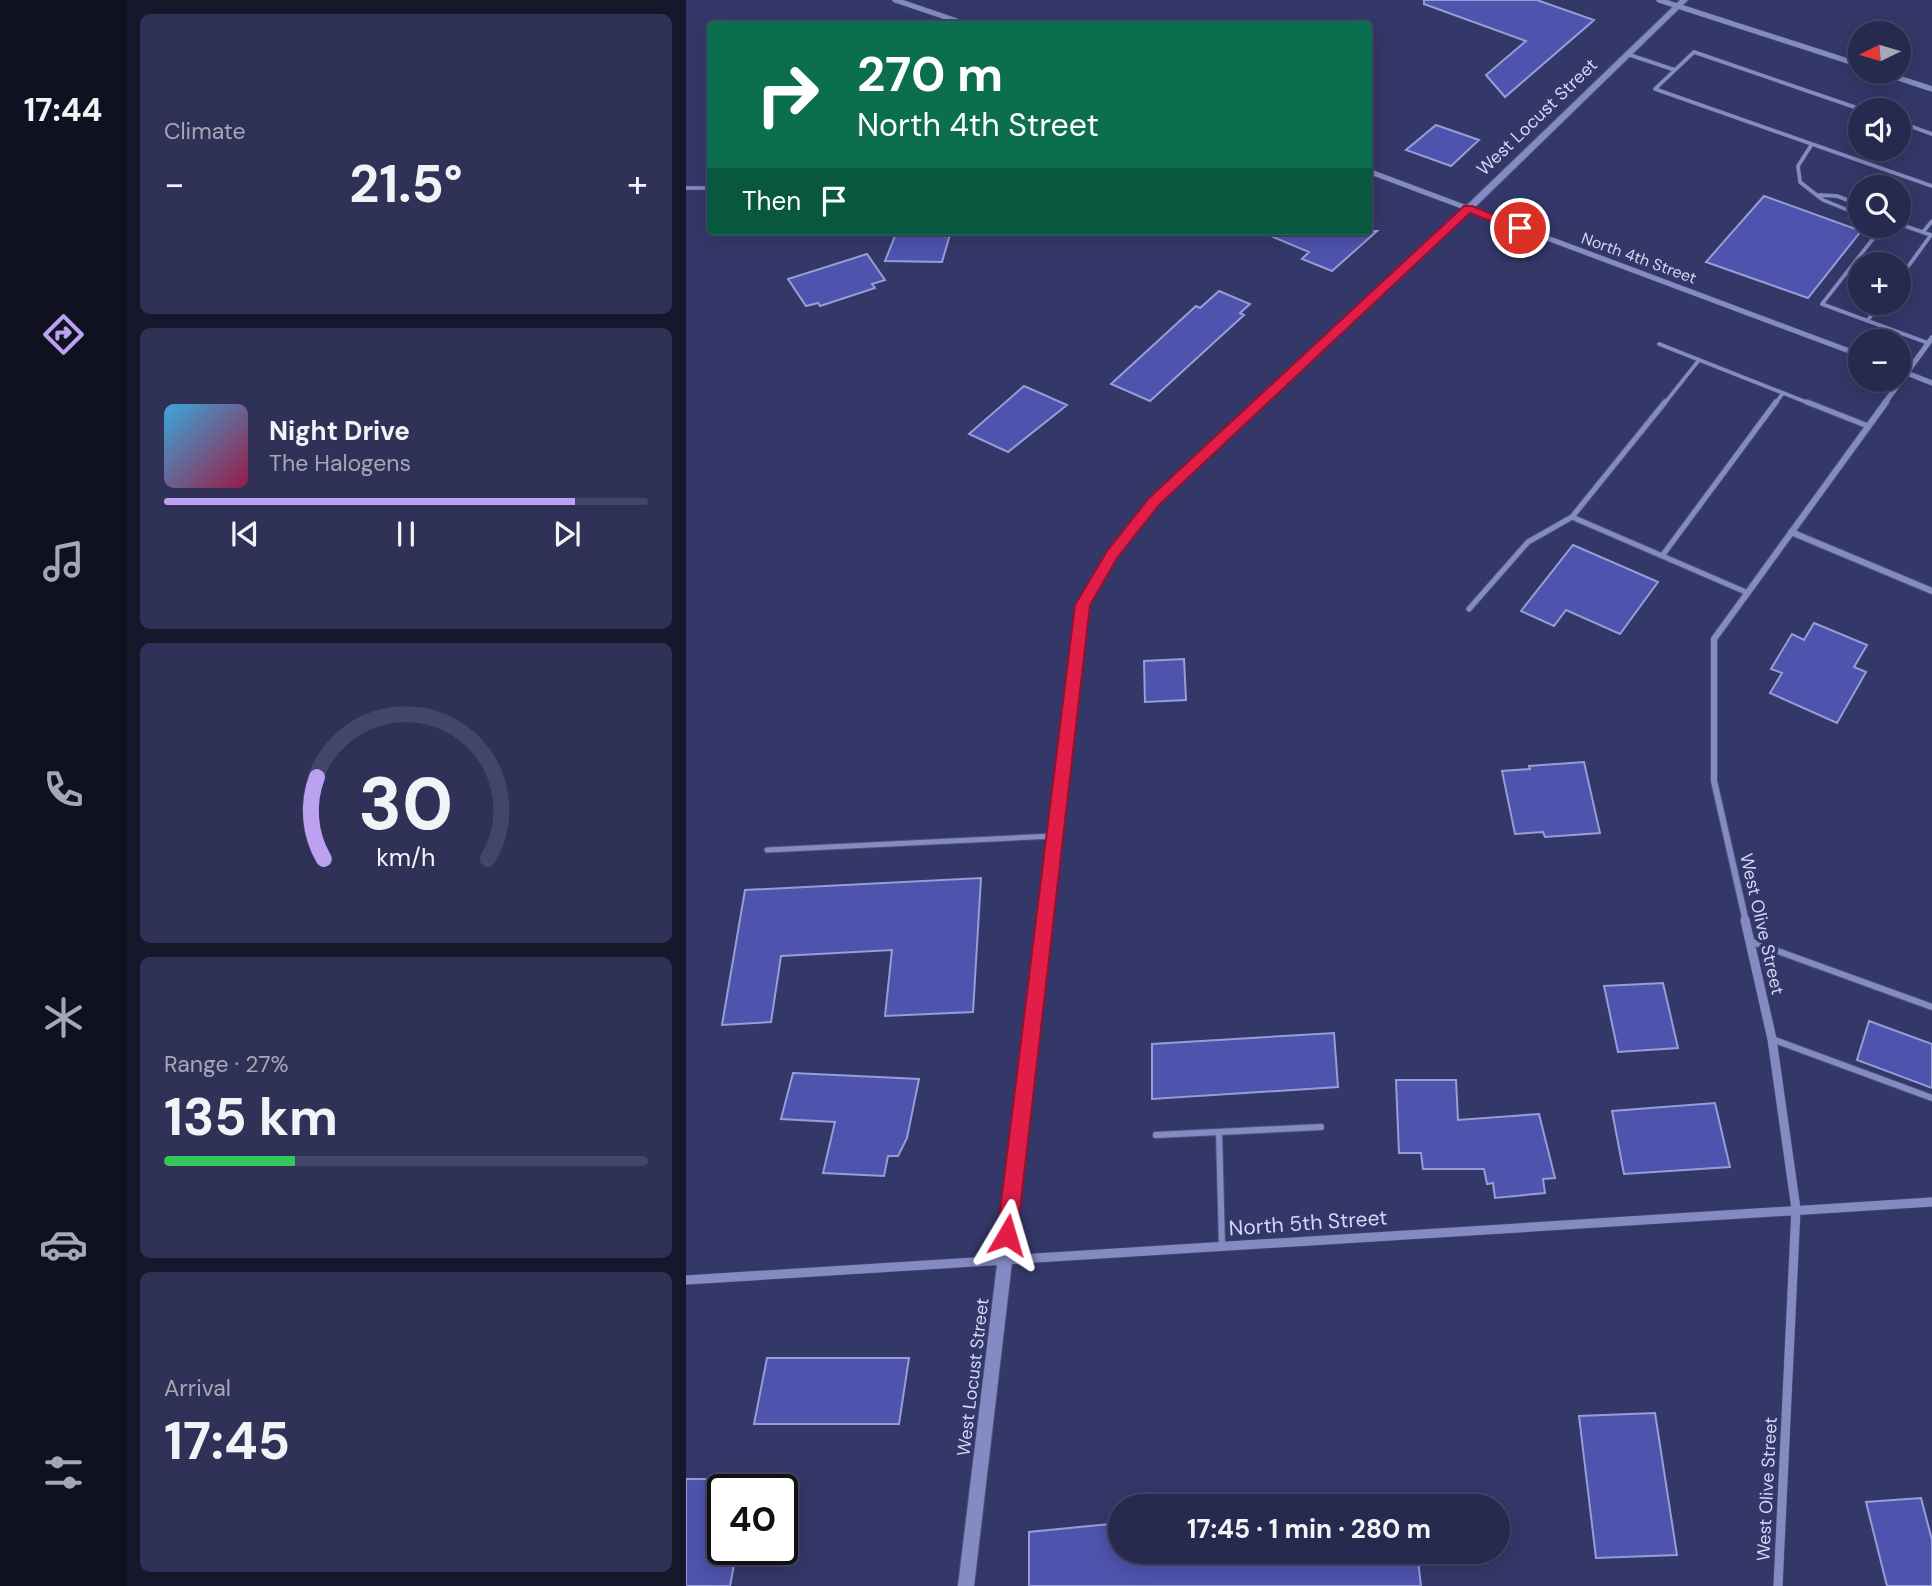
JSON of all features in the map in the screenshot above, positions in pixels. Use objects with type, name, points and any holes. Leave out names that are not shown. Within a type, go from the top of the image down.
[{"type":"street","points":[[895,0],[957,21]]},
{"type":"street","points":[[1659,0],[1681,3],[1848,61]]},
{"type":"street","name":"West Locust Street","points":[[966,1586],[1083,605],[1112,555],[1154,501],[1468,209],[1681,3]]},
{"type":"street","points":[[1911,82],[1932,89]]},
{"type":"street","name":"North 4th Street","points":[[1372,173],[1848,351]]},
{"type":"street","name":"West Olive Street","points":[[1911,369],[1930,341]]},
{"type":"street","points":[[1911,374],[1932,383]]},
{"type":"street","name":"West Olive Street","points":[[1778,1586],[1796,1209],[1772,1039],[1714,781],[1714,639],[1894,392]]},
{"type":"street","points":[[1791,532],[1932,591]]},
{"type":"street","name":"North 5th Street","points":[[686,1280],[1932,1202]]},
{"type":"lane","points":[[1848,105],[1694,52],[1655,89],[1932,186]]},
{"type":"lane","points":[[1627,54],[1675,70]]},
{"type":"lane","points":[[1911,126],[1932,134]]},
{"type":"lane","points":[[1812,144],[1799,164],[1797,174],[1801,183],[1829,203],[1848,210]]},
{"type":"lane","points":[[686,188],[707,188]]},
{"type":"lane","points":[[1817,195],[1837,196],[1848,200]]},
{"type":"lane","points":[[1923,232],[1932,221]]},
{"type":"lane","points":[[1911,228],[1931,235],[1911,262]]},
{"type":"lane","points":[[1874,238],[1822,304],[1930,341]]},
{"type":"lane","points":[[1867,321],[1872,315]]},
{"type":"lane","points":[[1659,344],[1868,426]]},
{"type":"lane","points":[[1469,608],[1528,542],[1572,517],[1699,360]]},
{"type":"lane","points":[[1662,556],[1783,393]]},
{"type":"lane","points":[[1572,517],[1748,593]]},
{"type":"lane","points":[[767,850],[1055,836]]},
{"type":"lane","points":[[1750,941],[1932,1007]]},
{"type":"lane","points":[[1772,1039],[1932,1098]]},
{"type":"lane","points":[[1156,1135],[1321,1127]]},
{"type":"lane","points":[[1219,1132],[1222,1246]]},
{"type":"building","points":[[1424,0],[1537,0],[1594,20],[1505,97],[1486,75],[1526,41],[1424,4]]},
{"type":"building","points":[[1436,125],[1479,140],[1451,166],[1406,150]]},
{"type":"building","points":[[1764,196],[1848,226],[1848,238],[1855,238],[1808,298],[1706,262]]},
{"type":"building","points":[[1372,231],[1377,231],[1332,271],[1302,259],[1309,252],[1269,235],[1372,235]]},
{"type":"building","points":[[895,235],[950,235],[942,262],[885,261]]},
{"type":"building","points":[[867,254],[885,280],[872,284],[875,288],[820,306],[818,303],[806,306],[788,279]]},
{"type":"building","points":[[1219,291],[1250,304],[1240,313],[1244,315],[1150,401],[1111,384],[1196,306],[1200,308]]},
{"type":"building","points":[[1024,386],[1067,405],[1008,452],[969,434]]},
{"type":"building","points":[[1573,545],[1658,582],[1620,634],[1566,610],[1554,626],[1521,611]]},
{"type":"building","points":[[1814,623],[1867,645],[1854,667],[1866,672],[1837,723],[1770,693],[1782,673],[1771,669],[1792,634],[1804,640]]},
{"type":"building","points":[[1184,659],[1186,700],[1145,702],[1144,661]]},
{"type":"building","points":[[1584,762],[1600,833],[1545,837],[1543,832],[1515,834],[1502,771]]},
{"type":"building","points":[[981,878],[973,1012],[885,1016],[892,950],[781,956],[771,1022],[722,1025],[745,890]]},
{"type":"building","points":[[1663,983],[1678,1048],[1618,1052],[1604,986]]},
{"type":"building","points":[[1869,1021],[1932,1044],[1932,1088],[1857,1060]]},
{"type":"building","points":[[1334,1033],[1338,1087],[1152,1099],[1152,1044]]},
{"type":"building","points":[[793,1073],[919,1079],[907,1138],[898,1156],[888,1156],[884,1176],[823,1173],[835,1122],[781,1119]]},
{"type":"building","points":[[1396,1080],[1456,1080],[1458,1120],[1539,1114],[1555,1178],[1543,1179],[1545,1193],[1495,1198],[1493,1183],[1487,1184],[1484,1169],[1423,1169],[1421,1153],[1399,1153]]},
{"type":"building","points":[[1715,1103],[1730,1167],[1624,1174],[1612,1111]]},
{"type":"building","points":[[767,1358],[909,1358],[899,1424],[754,1424]]},
{"type":"building","points":[[1655,1413],[1677,1555],[1596,1558],[1579,1416]]},
{"type":"building","points":[[686,1479],[707,1479],[707,1565],[734,1565],[730,1586],[686,1586]]},
{"type":"building","points":[[1921,1498],[1932,1540],[1932,1586],[1887,1586],[1866,1502]]},
{"type":"building","points":[[1108,1524],[1108,1564],[1418,1564],[1421,1586],[1029,1586],[1029,1532]]},
{"type":"route","points":[[1007,1235],[1083,605],[1112,555],[1154,501],[1468,209],[1520,228]]}]
